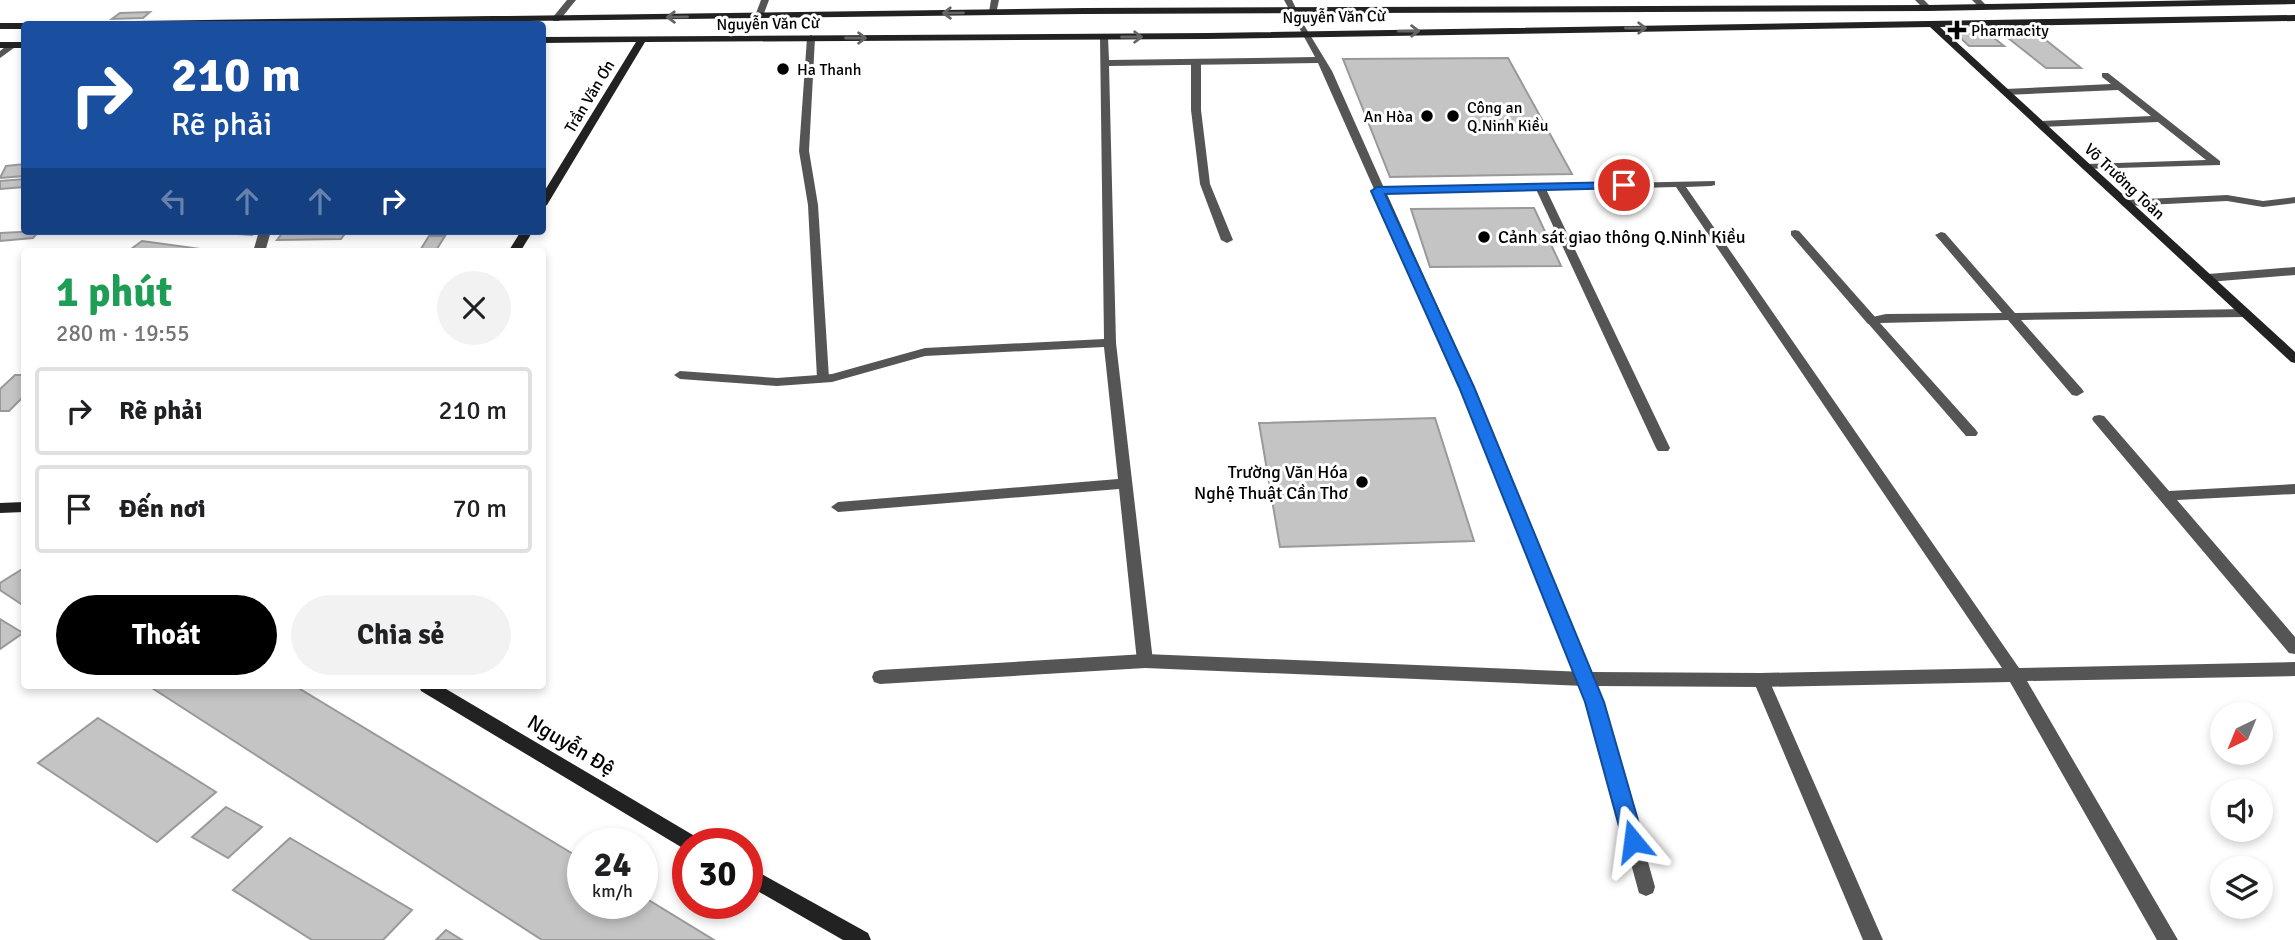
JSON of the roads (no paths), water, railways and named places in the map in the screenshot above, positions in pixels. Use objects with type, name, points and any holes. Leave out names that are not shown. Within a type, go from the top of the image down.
[{"type":"main road","name":"Nguyễn Văn Cừ","points":[[387,21],[993,12],[1916,4],[1928,8],[2295,1]]},
{"type":"main road","name":"Võ Trường Toản","points":[[1916,4],[1934,26],[2295,359]]},
{"type":"main road","name":"Nguyễn Văn Cừ","points":[[546,40],[1104,37],[1307,32],[1934,26],[2295,18]]},
{"type":"main road","points":[[0,26],[21,26]]},
{"type":"main road","name":"Trần Văn Ơn","points":[[546,198],[642,40]]},
{"type":"main road","points":[[0,45],[21,45]]},
{"type":"main road","points":[[0,508],[21,507]]},
{"type":"main road","name":"Nguyễn Đệ","points":[[432,689],[672,832]]},
{"type":"main road","points":[[763,884],[861,940]]},
{"type":"street","points":[[555,19],[572,0]]},
{"type":"street","points":[[759,16],[765,0]]},
{"type":"street","points":[[993,12],[995,0]]},
{"type":"street","points":[[1288,0],[1291,10],[1307,32],[1321,60],[1377,191],[1467,387],[1595,702],[1646,887]]},
{"type":"street","points":[[1976,0],[1984,7]]},
{"type":"street","points":[[1104,37],[1110,343],[1145,661]]},
{"type":"street","points":[[811,38],[804,151],[813,205],[823,379]]},
{"type":"street","points":[[0,55],[13,45]]},
{"type":"street","points":[[1104,63],[1321,60]]},
{"type":"street","points":[[1196,62],[1196,110],[1205,184],[1227,240]]},
{"type":"street","points":[[2087,167],[2216,163],[2105,75]]},
{"type":"street","points":[[2005,92],[2119,87]]},
{"type":"street","points":[[2041,124],[2159,119]]},
{"type":"street","points":[[1377,191],[1711,183]]},
{"type":"street","points":[[1679,184],[2015,675],[2168,940]]},
{"type":"street","points":[[1540,187],[1663,448]]},
{"type":"street","points":[[2126,203],[2227,198],[2263,204],[2295,200]]},
{"type":"street","points":[[1795,233],[1971,433]]},
{"type":"street","points":[[1941,235],[2077,392]]},
{"type":"street","points":[[2208,278],[2295,271]]},
{"type":"street","points":[[1872,321],[1886,318],[2245,313]]},
{"type":"street","points":[[680,376],[777,382],[823,379],[925,352],[1110,343]]},
{"type":"street","points":[[2099,419],[2295,648]]},
{"type":"street","points":[[838,507],[1126,483]]},
{"type":"street","points":[[2165,496],[2295,489]]},
{"type":"street","points":[[880,677],[1145,661],[1584,679],[1761,680],[2295,669]]},
{"type":"street","points":[[1761,680],[1873,940]]},
{"type":"place","name":"Pharmacity","points":[[1957,30]]},
{"type":"place","name":"Ha Thanh","points":[[783,69]]},
{"type":"place","name":"An Hòa","points":[[1427,116]]},
{"type":"place","name":"Công an Q.Ninh Kiều","points":[[1453,116]]},
{"type":"place","name":"Cảnh sát giao thông Q.Ninh Kiều","points":[[1484,237]]},
{"type":"place","name":"Trường Văn Hóa Nghệ Thuật Cần Thơ","points":[[1362,482]]}]
